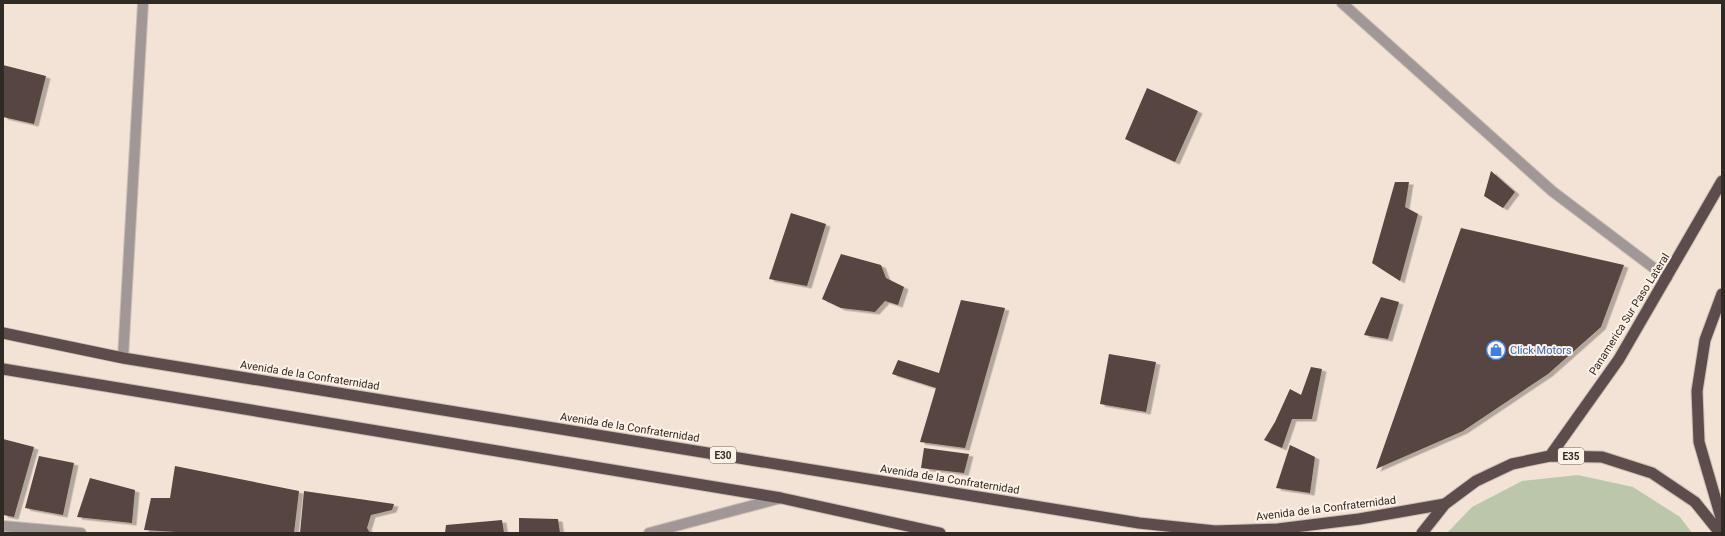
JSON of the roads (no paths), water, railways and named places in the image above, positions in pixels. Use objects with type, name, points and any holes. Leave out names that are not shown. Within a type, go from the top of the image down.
[{"type":"highway","name":"Panamerica Sur Paso Lateral","points":[[1550,456],[1619,359],[1722,181]]},
{"type":"highway","points":[[1722,294],[1705,340],[1697,391],[1700,442],[1722,521]]},
{"type":"highway","name":"Avenida de la Confraternidad","points":[[3,333],[123,358],[1139,523],[1215,531],[1278,529],[1359,519],[1445,504]]},
{"type":"highway","points":[[3,369],[781,498],[940,533]]},
{"type":"highway","name":"E35","points":[[1422,533],[1445,504],[1476,480],[1512,464],[1550,456],[1602,457],[1652,473],[1695,502],[1720,533]]},
{"type":"street","points":[[123,358],[143,3]]},
{"type":"street","points":[[1342,3],[1552,191],[1667,278]]},
{"type":"street","points":[[649,533],[781,498]]},
{"type":"street","points":[[3,526],[81,533]]},
{"type":"place","name":"Click Motors","points":[[1496,350]]}]
